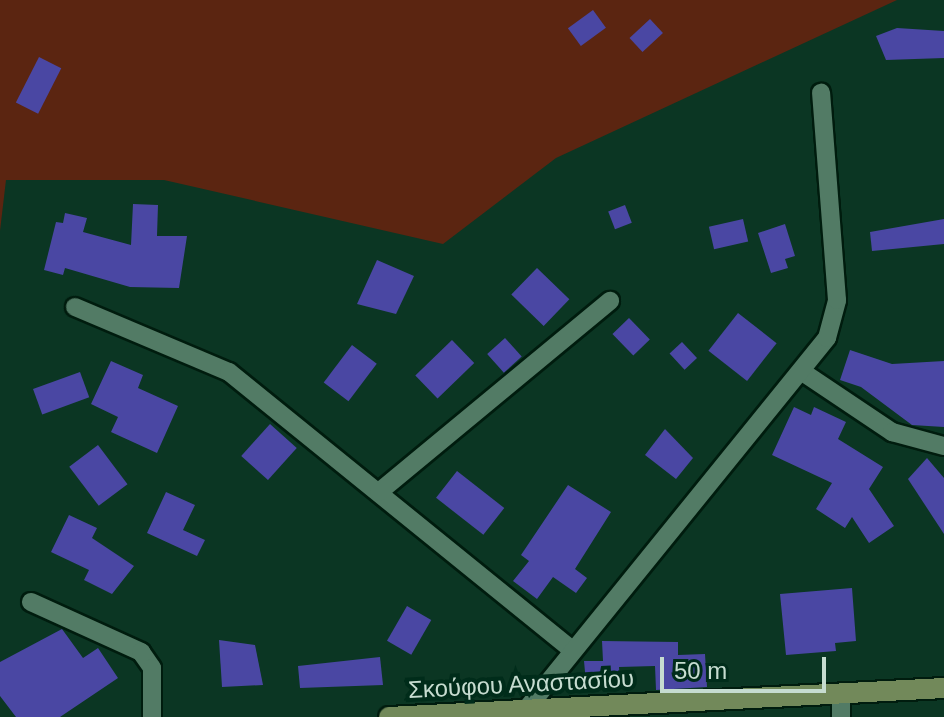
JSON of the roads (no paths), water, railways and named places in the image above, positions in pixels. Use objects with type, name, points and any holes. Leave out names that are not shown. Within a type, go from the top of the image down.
[{"type":"main road","name":"Σκούφου Αναστασίου","points":[[389,717],[520,714],[944,688]]},
{"type":"street","points":[[520,714],[827,338],[837,300],[821,93]]},
{"type":"street","points":[[379,492],[610,301]]},
{"type":"street","points":[[75,307],[229,372],[572,650]]},
{"type":"street","points":[[801,371],[892,432],[944,446]]},
{"type":"street","points":[[31,602],[141,652],[152,668],[152,717]]},
{"type":"street","points":[[841,693],[841,717]]}]
